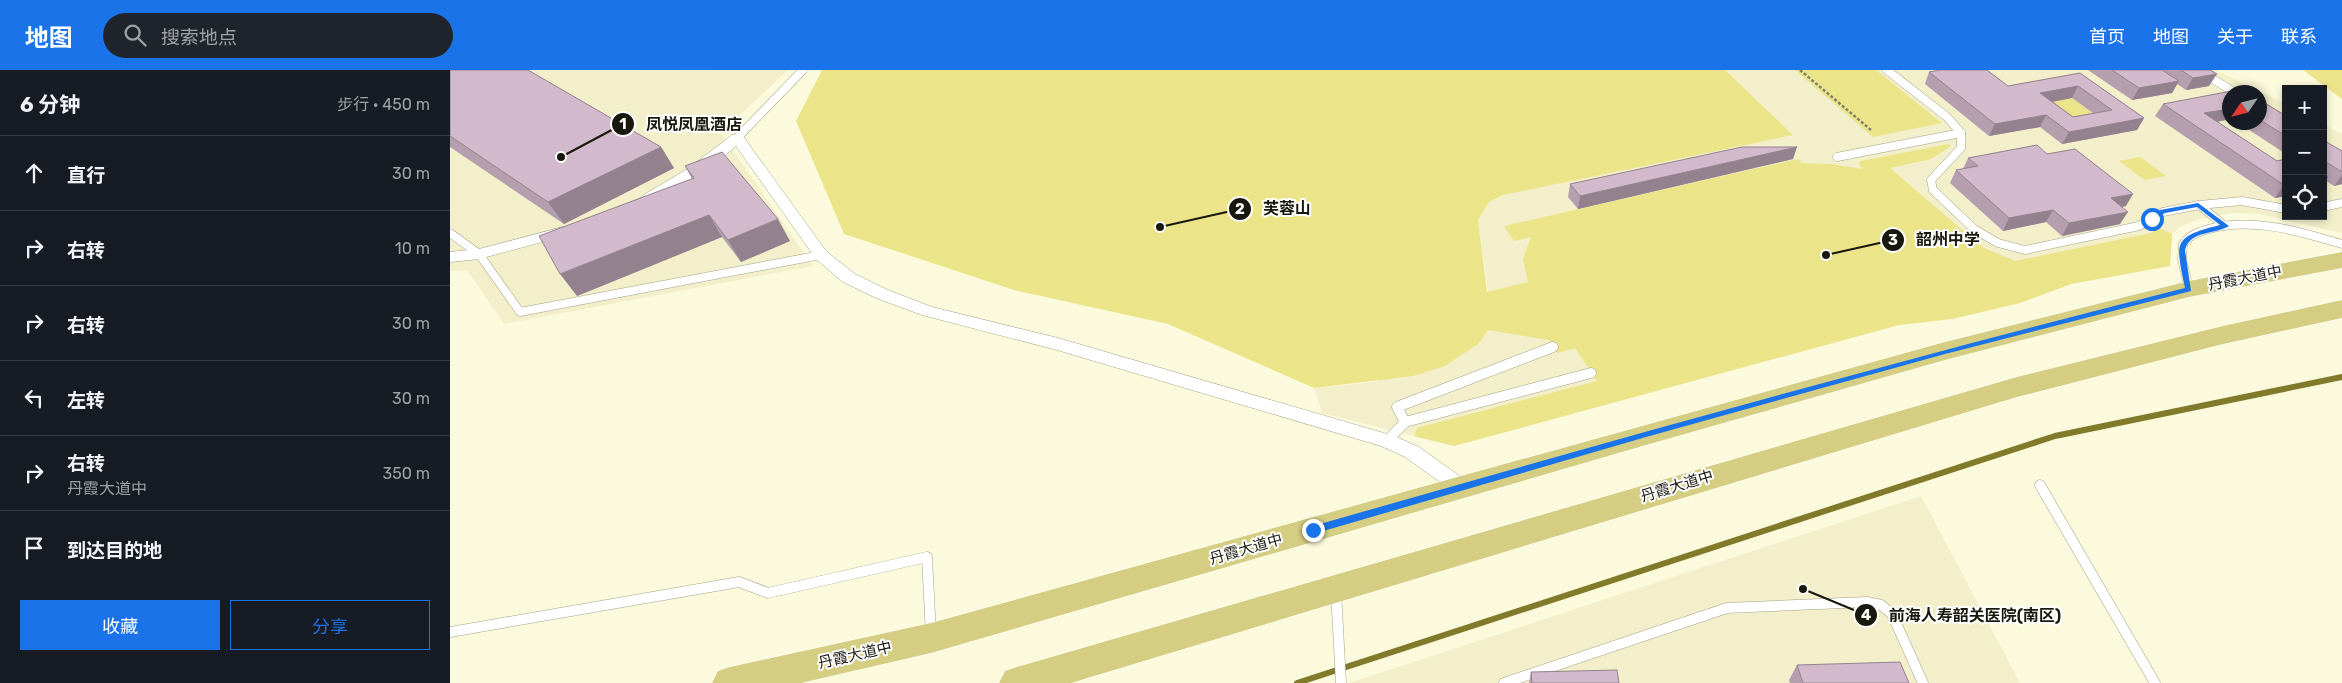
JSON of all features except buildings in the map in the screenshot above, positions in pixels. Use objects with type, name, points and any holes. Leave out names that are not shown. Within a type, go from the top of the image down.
[{"type":"main road","name":"丹霞大道中","points":[[730,683],[931,638],[1945,351],[2189,289],[2342,260]]},
{"type":"main road","name":"丹霞大道中","points":[[1027,681],[2017,387],[2223,335],[2342,309]]},
{"type":"street","points":[[635,204],[685,178],[717,156],[737,138],[821,255],[849,278],[882,294],[928,311],[1058,344],[1387,441],[1412,452],[1461,487]]},
{"type":"street","points":[[450,257],[479,254],[576,228]]},
{"type":"lane","points":[[737,138],[803,70]]},
{"type":"lane","points":[[1887,70],[1947,117],[1961,134],[1961,148],[1930,180],[1932,190],[1980,234],[2009,249],[2025,250],[2139,226],[2163,212],[2198,205],[2242,201],[2282,208]]},
{"type":"lane","points":[[2198,70],[2223,85]]},
{"type":"lane","points":[[1836,158],[1961,134]]},
{"type":"lane","points":[[2327,206],[2342,204]]},
{"type":"lane","points":[[2198,205],[2226,226]]},
{"type":"lane","points":[[2189,289],[2181,250],[2183,243],[2197,232],[2254,222],[2342,244]]},
{"type":"lane","points":[[450,233],[479,254],[520,312],[821,255]]},
{"type":"lane","points":[[1405,422],[1397,407],[1553,347]]},
{"type":"lane","points":[[1387,441],[1405,422],[1591,373]]},
{"type":"lane","points":[[2040,485],[2155,683]]},
{"type":"lane","points":[[450,632],[739,582],[768,593],[927,557],[931,638]]},
{"type":"lane","points":[[1336,588],[1341,683]]},
{"type":"lane","points":[[1504,683],[1727,608],[1867,602],[1882,605],[1892,614],[1923,683]]},
{"type":"path","points":[[1800,70],[1870,130]]},
{"type":"shaded area","points":[[788,70],[721,133],[813,266],[504,324],[467,270],[450,271],[450,71]]},
{"type":"shaded area","points":[[822,70],[1725,70],[1793,135],[1503,195],[1489,202],[1478,220],[1487,292],[1528,282],[1523,259],[1531,237],[1514,241],[1504,226],[1798,159],[1802,163],[1830,164],[1863,169],[1858,163],[1861,161],[1948,144],[1951,146],[1931,159],[1890,168],[1982,247],[2015,261],[2151,233],[2158,227],[2172,234],[2170,266],[2071,284],[2020,303],[1952,319],[1899,325],[1454,446],[1414,436],[1417,428],[1597,381],[1575,348],[1557,353],[1549,340],[1488,330],[1479,343],[1445,366],[1413,376],[1314,388],[1168,324],[1014,290],[844,234],[796,121]]},
{"type":"shaded area","points":[[1725,70],[2216,70],[2247,85],[2222,85],[2222,130],[2267,130],[2267,95],[2282,102],[2282,219],[2259,214],[2232,213],[2199,219],[2180,227],[2172,234],[2170,266],[2071,284],[2020,303],[1952,319],[1899,325],[1454,446],[1322,413],[1314,388],[1376,382],[1491,313],[1478,220],[1489,202],[1517,190],[1793,135]]},
{"type":"shaded area","points":[[1795,70],[1876,70],[1942,123],[1873,137]]},
{"type":"shaded area","points":[[2303,70],[2342,70],[2342,99],[2327,88],[2327,85],[2323,85]]},
{"type":"shaded area","points":[[2072,98],[2105,122],[2066,129],[2034,105]]},
{"type":"shaded area","points":[[2327,126],[2342,134],[2342,233],[2285,220],[2327,220]]},
{"type":"shaded area","points":[[2140,157],[2166,176],[2145,180],[2119,161]]},
{"type":"shaded area","points":[[1921,496],[2020,683],[1349,683]]},
{"type":"waterway","points":[[1297,683],[2055,436],[2342,377]]},
{"type":"place","name":"凤悦凤凰酒店","points":[[561,157]]},
{"type":"place","name":"芙蓉山","points":[[1160,227]]},
{"type":"place","name":"韶州中学","points":[[1826,255]]},
{"type":"place","name":"前海人寿韶关医院(南区)","points":[[1803,589]]},
{"type":"route","points":[[1313,530],[1646,434],[1945,351],[2189,289],[2181,250],[2183,243],[2197,232],[2226,226],[2198,205],[2163,212],[2152,219]]}]
